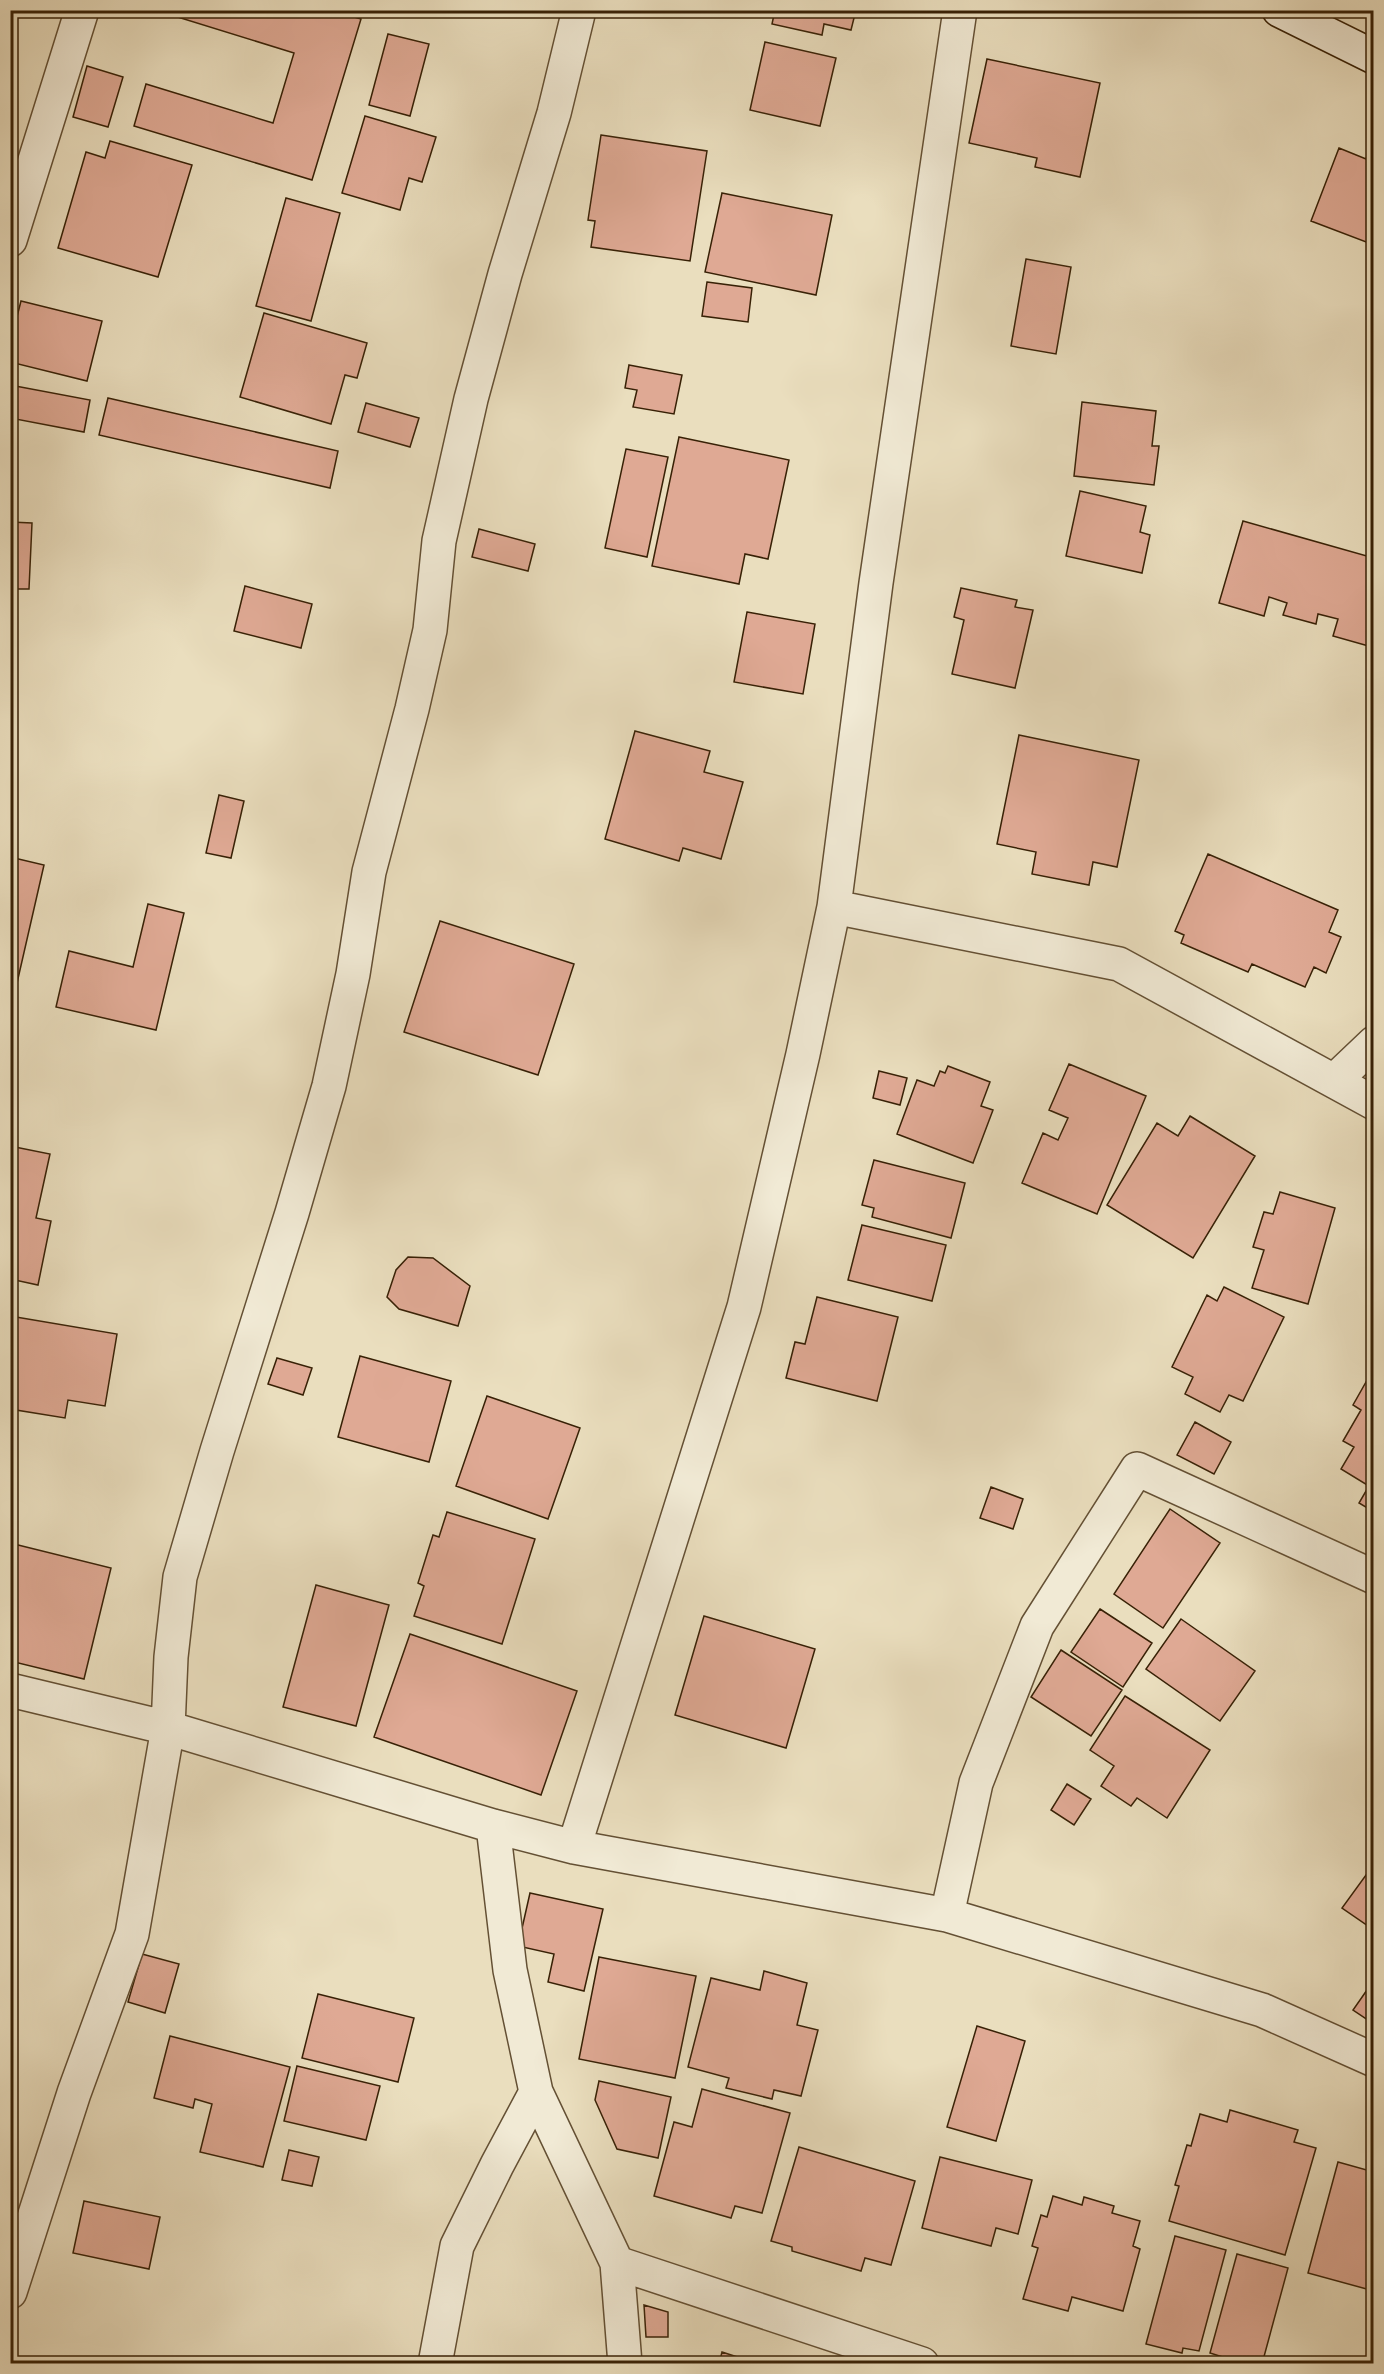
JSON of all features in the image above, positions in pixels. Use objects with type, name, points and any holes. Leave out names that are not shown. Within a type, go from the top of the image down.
[{"type":"street","points":[[10,240],[82,10]]},
{"type":"street","points":[[10,2292],[74,2093],[132,1934],[168,1728],[171,1657],[180,1577],[329,1086],[353,974],[369,872],[412,709],[430,630],[439,541],[471,399],[505,274],[554,113],[579,10]]},
{"type":"street","points":[[574,1847],[744,1307],[803,1054],[834,907],[876,583],[960,10]]},
{"type":"street","points":[[1279,10],[1374,57]]},
{"type":"street","points":[[834,907],[1119,964],[1374,1103]]},
{"type":"street","points":[[1334,1081],[1374,1043]]},
{"type":"street","points":[[947,1915],[976,1784],[1037,1626],[1137,1469],[1374,1578]]},
{"type":"street","points":[[10,1689],[168,1728],[493,1826],[574,1847],[947,1915],[1262,2010],[1374,2060]]},
{"type":"street","points":[[493,1826],[510,1970],[536,2092],[617,2263],[626,2364]]},
{"type":"street","points":[[435,2364],[458,2246],[497,2165],[536,2092]]},
{"type":"street","points":[[617,2263],[922,2364]]},
{"type":"building","points":[[155,10],[331,10],[361,19],[312,180],[134,126],[146,84],[273,123],[294,53]]},
{"type":"building","points":[[775,10],[856,10],[851,30],[824,24],[822,35],[772,24]]},
{"type":"building","points":[[388,34],[429,44],[410,116],[369,105]]},
{"type":"building","points":[[765,42],[836,58],[820,126],[750,110]]},
{"type":"building","points":[[987,59],[1100,83],[1080,177],[1035,167],[1037,158],[969,143]]},
{"type":"building","points":[[87,66],[123,77],[108,127],[73,117]]},
{"type":"building","points":[[365,116],[436,137],[422,182],[409,178],[400,210],[342,193]]},
{"type":"building","points":[[601,135],[707,151],[690,261],[591,247],[595,221],[588,220]]},
{"type":"building","points":[[110,141],[192,165],[158,277],[58,248],[86,152],[105,158]]},
{"type":"building","points":[[1339,148],[1366,159],[1368,153],[1374,155],[1374,245],[1311,221]]},
{"type":"building","points":[[722,193],[832,215],[816,295],[705,272]]},
{"type":"building","points":[[286,198],[340,213],[311,321],[256,306]]},
{"type":"building","points":[[1026,259],[1071,267],[1056,354],[1011,346]]},
{"type":"building","points":[[707,282],[752,288],[748,322],[702,316]]},
{"type":"building","points":[[21,301],[102,321],[87,381],[10,362],[10,344]]},
{"type":"building","points":[[264,313],[367,343],[357,378],[345,375],[331,424],[240,397]]},
{"type":"building","points":[[629,365],[682,375],[674,414],[633,407],[637,390],[625,388]]},
{"type":"building","points":[[10,385],[90,400],[84,432],[10,418]]},
{"type":"building","points":[[108,398],[338,451],[330,488],[99,435]]},
{"type":"building","points":[[1082,402],[1156,411],[1152,446],[1159,446],[1154,485],[1074,476]]},
{"type":"building","points":[[366,403],[419,418],[410,447],[358,432]]},
{"type":"building","points":[[679,437],[789,460],[768,559],[745,554],[739,584],[652,566]]},
{"type":"building","points":[[626,449],[668,457],[647,557],[605,548]]},
{"type":"building","points":[[1080,491],[1146,506],[1140,532],[1150,535],[1142,573],[1066,556]]},
{"type":"building","points":[[1243,521],[1374,558],[1372,647],[1333,636],[1338,619],[1318,614],[1316,624],[1283,615],[1287,603],[1269,597],[1264,616],[1219,603]]},
{"type":"building","points":[[10,522],[32,523],[29,589],[10,589]]},
{"type":"building","points":[[479,529],[535,544],[528,571],[472,557]]},
{"type":"building","points":[[245,586],[312,604],[301,648],[234,631]]},
{"type":"building","points":[[961,588],[1017,600],[1015,607],[1033,610],[1015,688],[952,674],[964,620],[954,617]]},
{"type":"building","points":[[747,612],[815,624],[803,694],[734,682]]},
{"type":"building","points":[[635,731],[710,751],[704,772],[743,782],[721,859],[683,848],[679,861],[605,839]]},
{"type":"building","points":[[1019,735],[1139,760],[1117,867],[1093,862],[1089,885],[1032,874],[1036,852],[997,844]]},
{"type":"building","points":[[219,795],[244,801],[231,858],[206,853]]},
{"type":"building","points":[[1208,854],[1338,910],[1329,932],[1341,937],[1326,973],[1314,967],[1305,987],[1252,964],[1248,972],[1181,943],[1184,935],[1175,931]]},
{"type":"building","points":[[10,857],[44,865],[17,983],[10,981]]},
{"type":"building","points":[[148,904],[184,913],[156,1030],[56,1007],[69,951],[133,967]]},
{"type":"building","points":[[440,921],[574,964],[538,1075],[404,1032]]},
{"type":"building","points":[[1069,1064],[1146,1096],[1097,1214],[1022,1183],[1043,1133],[1058,1140],[1068,1118],[1049,1110]]},
{"type":"building","points":[[948,1066],[990,1082],[981,1106],[993,1110],[973,1163],[897,1134],[917,1080],[934,1086],[940,1071],[945,1073]]},
{"type":"building","points":[[879,1071],[907,1078],[900,1105],[873,1098]]},
{"type":"building","points":[[1190,1116],[1255,1156],[1193,1258],[1107,1205],[1157,1123],[1178,1136]]},
{"type":"building","points":[[10,1146],[50,1154],[36,1218],[51,1221],[38,1285],[10,1279]]},
{"type":"building","points":[[874,1160],[965,1183],[951,1238],[872,1217],[874,1208],[862,1205]]},
{"type":"building","points":[[1280,1192],[1335,1208],[1308,1304],[1252,1288],[1264,1250],[1253,1247],[1264,1212],[1273,1214]]},
{"type":"building","points":[[862,1225],[946,1245],[932,1301],[848,1280]]},
{"type":"building","points":[[408,1257],[433,1258],[470,1286],[458,1326],[399,1309],[387,1297],[396,1270]]},
{"type":"building","points":[[1224,1287],[1284,1317],[1243,1401],[1229,1395],[1220,1412],[1185,1394],[1193,1377],[1172,1367],[1207,1295],[1217,1301]]},
{"type":"building","points":[[817,1297],[898,1317],[877,1401],[786,1378],[795,1342],[805,1344]]},
{"type":"building","points":[[10,1316],[117,1334],[105,1406],[68,1400],[65,1418],[10,1409]]},
{"type":"building","points":[[360,1356],[451,1381],[429,1462],[338,1437]]},
{"type":"building","points":[[277,1358],[312,1368],[303,1395],[268,1384]]},
{"type":"building","points":[[1370,1375],[1374,1377],[1374,1512],[1359,1503],[1369,1486],[1341,1469],[1354,1447],[1343,1441],[1361,1410],[1353,1405]]},
{"type":"building","points":[[487,1396],[580,1428],[548,1519],[456,1486]]},
{"type":"building","points":[[1195,1422],[1231,1442],[1214,1474],[1177,1455]]},
{"type":"building","points":[[991,1487],[1023,1499],[1013,1529],[980,1518]]},
{"type":"building","points":[[1170,1509],[1220,1543],[1163,1628],[1114,1594]]},
{"type":"building","points":[[447,1512],[535,1539],[502,1644],[414,1616],[424,1586],[418,1583],[433,1535],[439,1537]]},
{"type":"building","points":[[10,1543],[111,1568],[84,1679],[10,1661]]},
{"type":"building","points":[[316,1585],[389,1605],[356,1726],[283,1707]]},
{"type":"building","points":[[1100,1609],[1152,1643],[1123,1687],[1071,1652]]},
{"type":"building","points":[[704,1616],[815,1649],[786,1748],[675,1715]]},
{"type":"building","points":[[1181,1619],[1255,1671],[1220,1721],[1146,1669]]},
{"type":"building","points":[[410,1634],[577,1691],[541,1795],[374,1737]]},
{"type":"building","points":[[1061,1650],[1122,1690],[1091,1736],[1031,1697]]},
{"type":"building","points":[[1125,1696],[1210,1750],[1167,1818],[1137,1798],[1131,1806],[1101,1786],[1114,1766],[1090,1750]]},
{"type":"building","points":[[1067,1784],[1091,1799],[1074,1825],[1051,1810]]},
{"type":"building","points":[[1374,1864],[1374,1930],[1342,1908]]},
{"type":"building","points":[[530,1893],[603,1909],[584,1991],[548,1982],[554,1954],[518,1946]]},
{"type":"building","points":[[142,1954],[179,1964],[165,2013],[128,2002]]},
{"type":"building","points":[[599,1957],[696,1976],[675,2078],[579,2059]]},
{"type":"building","points":[[764,1971],[807,1983],[797,2025],[818,2030],[801,2096],[774,2090],[772,2099],[726,2088],[729,2078],[688,2067],[711,1978],[760,1990]]},
{"type":"building","points":[[1374,1980],[1374,2024],[1353,2010]]},
{"type":"building","points":[[318,1994],[414,2018],[398,2082],[302,2058]]},
{"type":"building","points":[[977,2026],[1025,2041],[996,2141],[947,2127]]},
{"type":"building","points":[[170,2036],[290,2067],[263,2167],[200,2152],[212,2104],[195,2099],[193,2108],[154,2098]]},
{"type":"building","points":[[297,2066],[380,2086],[366,2140],[284,2121]]},
{"type":"building","points":[[599,2081],[671,2097],[658,2158],[617,2149],[595,2100]]},
{"type":"building","points":[[702,2089],[790,2113],[762,2213],[735,2206],[731,2218],[654,2196],[674,2122],[692,2127]]},
{"type":"building","points":[[1230,2110],[1298,2130],[1294,2142],[1316,2148],[1285,2255],[1169,2221],[1179,2186],[1175,2185],[1187,2145],[1191,2146],[1200,2114],[1227,2122]]},
{"type":"building","points":[[10,2142],[17,2144],[10,2171]]},
{"type":"building","points":[[799,2147],[915,2181],[891,2265],[865,2258],[861,2271],[792,2251],[792,2247],[771,2241]]},
{"type":"building","points":[[289,2150],[319,2157],[312,2186],[282,2180]]},
{"type":"building","points":[[940,2157],[1032,2180],[1018,2234],[996,2228],[991,2246],[922,2228]]},
{"type":"building","points":[[1338,2162],[1374,2172],[1374,2291],[1308,2273]]},
{"type":"building","points":[[1053,2196],[1082,2205],[1084,2197],[1114,2206],[1112,2213],[1140,2221],[1133,2246],[1140,2249],[1123,2311],[1072,2297],[1068,2311],[1023,2299],[1038,2248],[1032,2246],[1041,2215],[1047,2217]]},
{"type":"building","points":[[84,2201],[160,2217],[149,2269],[73,2253]]},
{"type":"building","points":[[1175,2236],[1226,2250],[1199,2351],[1183,2348],[1182,2353],[1146,2344]]},
{"type":"building","points":[[1237,2254],[1288,2268],[1262,2364],[1225,2364],[1226,2358],[1210,2353]]},
{"type":"building","points":[[644,2305],[668,2312],[668,2337],[646,2337]]},
{"type":"building","points":[[722,2352],[759,2364],[719,2364]]}]
